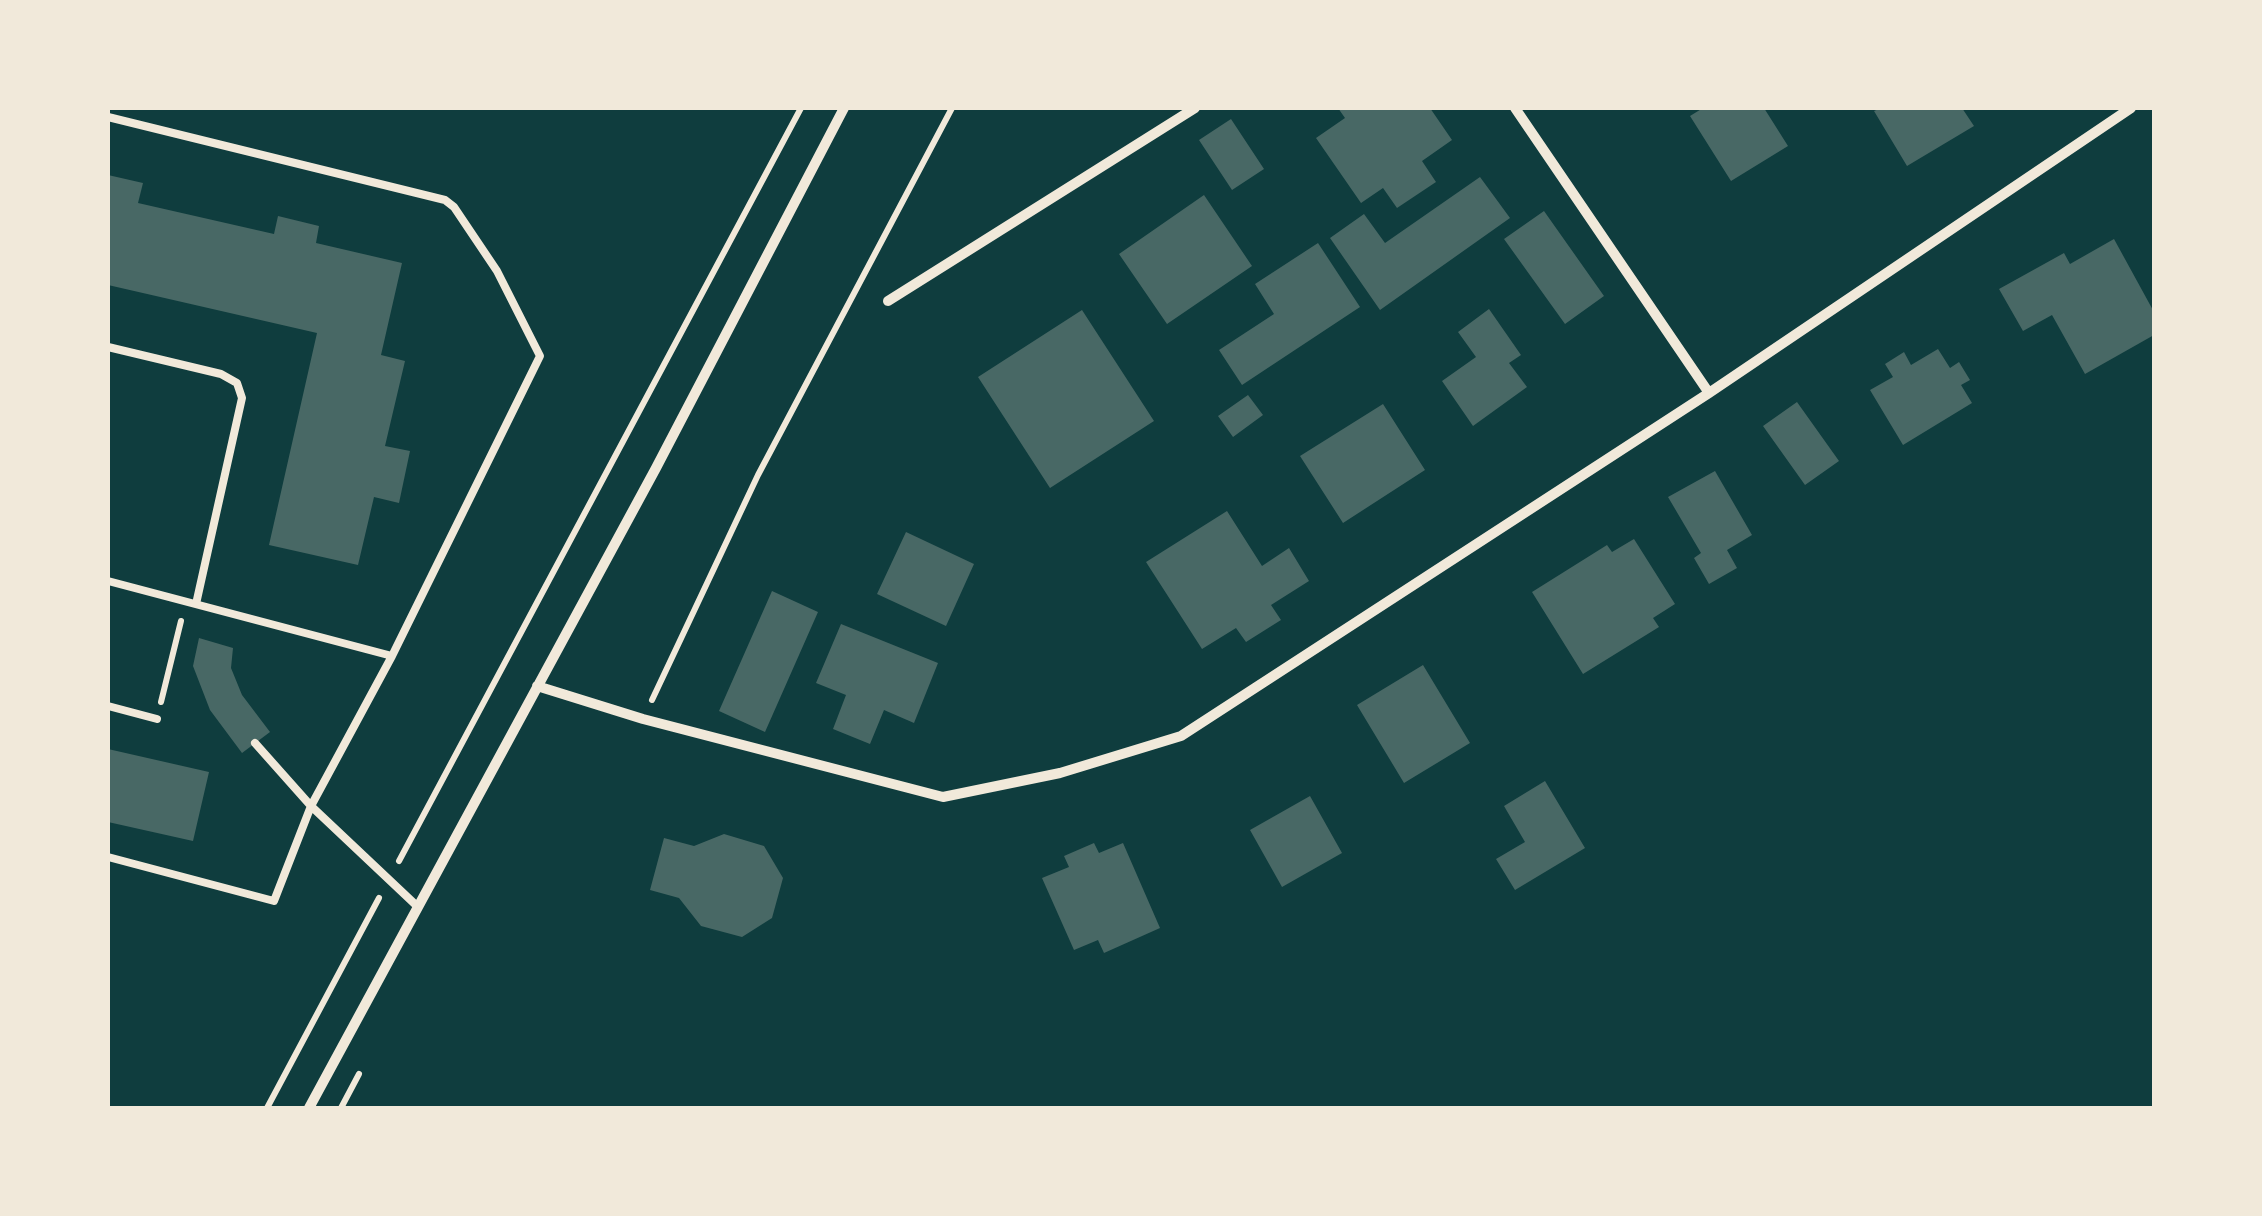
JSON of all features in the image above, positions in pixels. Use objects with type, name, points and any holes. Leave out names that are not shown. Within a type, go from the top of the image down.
[{"type":"street","points":[[309,1108],[656,468],[844,108]]},
{"type":"street","points":[[888,301],[1195,108]]},
{"type":"street","points":[[1515,108],[1709,394]]},
{"type":"street","points":[[537,686],[643,719],[943,797],[1060,773],[1181,736],[1709,394],[2131,108]]},
{"type":"lane","points":[[108,116],[445,200],[454,207],[497,272],[540,356],[392,656],[311,806],[274,901],[108,857]]},
{"type":"lane","points":[[108,348],[220,374],[238,383],[242,398],[196,604]]},
{"type":"lane","points":[[108,580],[392,656]]},
{"type":"lane","points":[[108,706],[157,719]]},
{"type":"lane","points":[[255,743],[311,806],[418,907]]},
{"type":"path","points":[[267,1108],[802,108]]},
{"type":"path","points":[[643,719],[758,475],[952,108]]},
{"type":"path","points":[[157,719],[186,601]]},
{"type":"building","points":[[1338,108],[1430,108],[1452,140],[1422,161],[1436,182],[1397,208],[1383,188],[1361,203],[1316,138],[1345,118]]},
{"type":"building","points":[[1703,108],[1764,108],[1788,146],[1731,181],[1690,116]]},
{"type":"building","points":[[1962,108],[1974,126],[1907,166],[1874,111]]},
{"type":"building","points":[[1231,119],[1264,169],[1232,190],[1199,140]]},
{"type":"building","points":[[108,175],[143,183],[138,203],[274,234],[278,216],[319,226],[316,243],[402,263],[381,355],[405,361],[385,446],[410,451],[399,503],[374,497],[358,565],[269,545],[317,333],[108,285]]},
{"type":"building","points":[[1480,177],[1510,218],[1380,310],[1330,238],[1364,214],[1385,243]]},
{"type":"building","points":[[1204,195],[1252,266],[1167,324],[1119,254]]},
{"type":"building","points":[[1544,211],[1604,296],[1565,324],[1504,239]]},
{"type":"building","points":[[2114,239],[2154,312],[2154,335],[2085,374],[2052,315],[2023,331],[1999,289],[2064,253],[2070,264]]},
{"type":"building","points":[[1318,243],[1360,307],[1242,385],[1219,350],[1274,314],[1255,284]]},
{"type":"building","points":[[1489,309],[1521,355],[1509,363],[1527,387],[1473,426],[1442,381],[1476,357],[1458,332]]},
{"type":"building","points":[[1082,310],[1154,421],[1050,488],[978,377]]},
{"type":"building","points":[[1938,349],[1950,368],[1959,362],[1970,380],[1961,385],[1972,403],[1903,445],[1870,390],[1893,377],[1885,364],[1904,352],[1911,365]]},
{"type":"building","points":[[1248,395],[1263,415],[1233,437],[1218,416]]},
{"type":"building","points":[[1797,402],[1839,461],[1805,485],[1763,426]]},
{"type":"building","points":[[1383,404],[1425,470],[1343,523],[1300,456]]},
{"type":"building","points":[[1715,471],[1752,535],[1727,550],[1737,568],[1709,584],[1694,558],[1701,553],[1668,497]]},
{"type":"building","points":[[1227,511],[1262,566],[1289,548],[1309,581],[1271,605],[1281,620],[1246,642],[1236,628],[1202,649],[1146,562]]},
{"type":"building","points":[[906,532],[974,564],[946,626],[877,594]]},
{"type":"building","points":[[1634,539],[1675,604],[1653,618],[1659,627],[1583,674],[1532,592],[1607,545],[1612,552]]},
{"type":"building","points":[[772,591],[818,612],[765,732],[719,711]]},
{"type":"building","points":[[841,624],[938,663],[914,723],[884,710],[870,744],[833,729],[846,695],[816,683]]},
{"type":"building","points":[[199,638],[233,648],[231,668],[242,695],[270,732],[242,753],[210,710],[193,666]]},
{"type":"building","points":[[1423,665],[1470,743],[1404,783],[1357,705]]},
{"type":"building","points":[[108,749],[209,772],[193,841],[108,822]]},
{"type":"building","points":[[1545,781],[1585,848],[1515,890],[1496,859],[1525,842],[1504,806]]},
{"type":"building","points":[[1310,796],[1342,853],[1282,887],[1250,830]]},
{"type":"building","points":[[724,834],[764,846],[783,878],[772,918],[742,937],[701,926],[679,898],[650,890],[664,838],[694,846]]},
{"type":"building","points":[[1094,843],[1099,853],[1123,843],[1160,928],[1104,953],[1098,940],[1074,950],[1042,878],[1069,867],[1064,856]]}]
